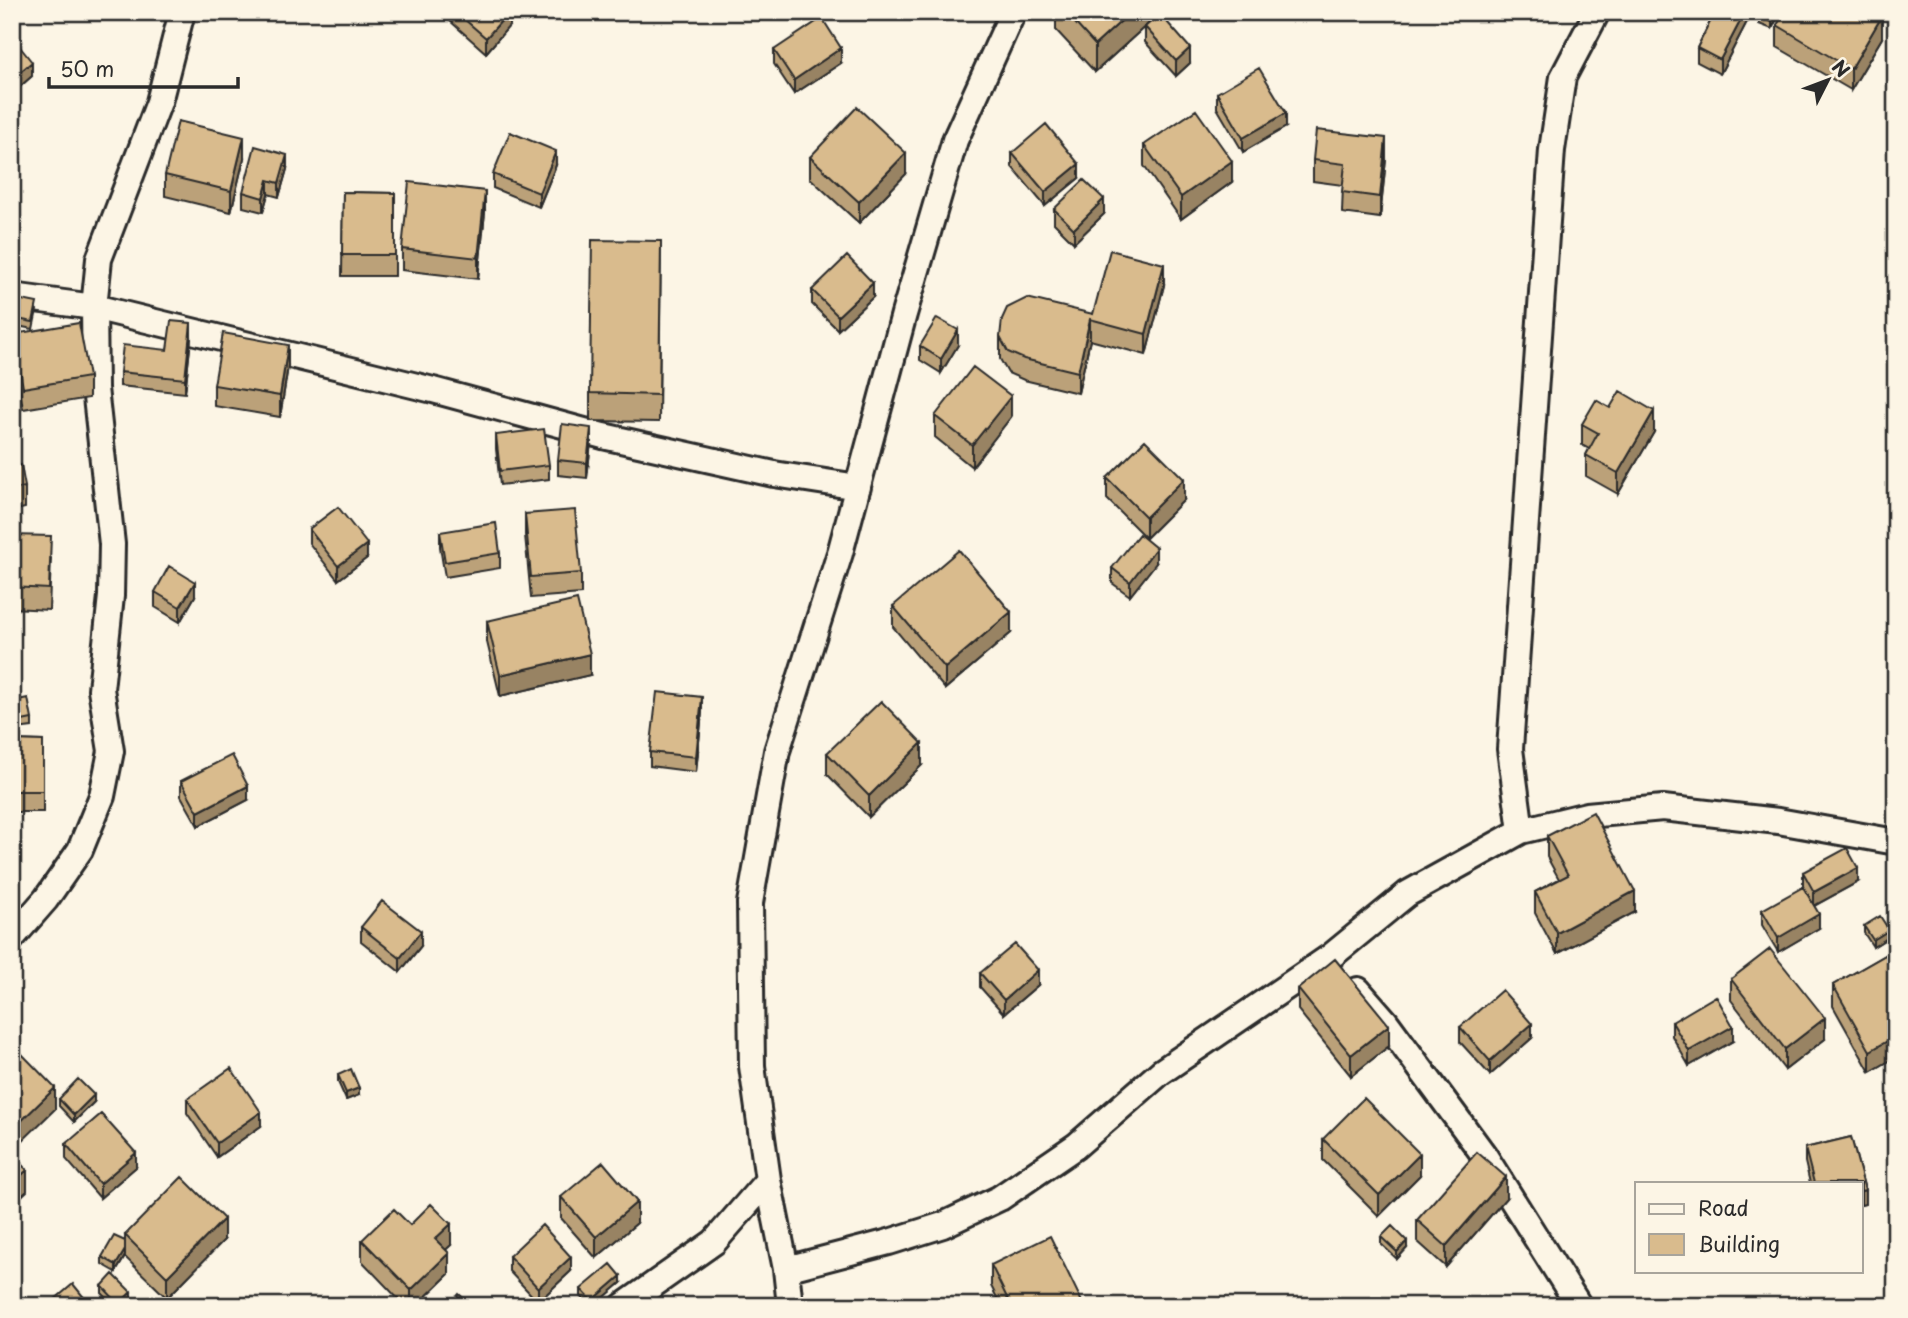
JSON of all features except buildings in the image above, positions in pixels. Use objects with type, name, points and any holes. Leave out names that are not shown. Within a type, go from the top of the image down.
[{"type":"street","points":[[12,938],[46,898],[80,850],[102,796],[111,751],[101,689],[111,596],[112,544],[95,388],[94,307],[99,259],[159,102],[182,12]]},
{"type":"street","points":[[790,1306],[752,1066],[750,903],[777,751],[840,553],[904,314],[955,140],[1013,12]]},
{"type":"street","points":[[1521,831],[1510,749],[1552,150],[1563,77],[1597,12]]},
{"type":"street","points":[[12,296],[94,307],[433,390],[603,436],[774,474],[858,487]]},
{"type":"street","points":[[786,1269],[943,1225],[1000,1198],[1076,1146],[1161,1072],[1330,957],[1407,894],[1521,831],[1587,815],[1663,808],[1778,821],[1896,842]]},
{"type":"street","points":[[1330,957],[1386,1022],[1485,1155],[1579,1306]]},
{"type":"street","points":[[623,1306],[714,1242],[768,1180]]}]
